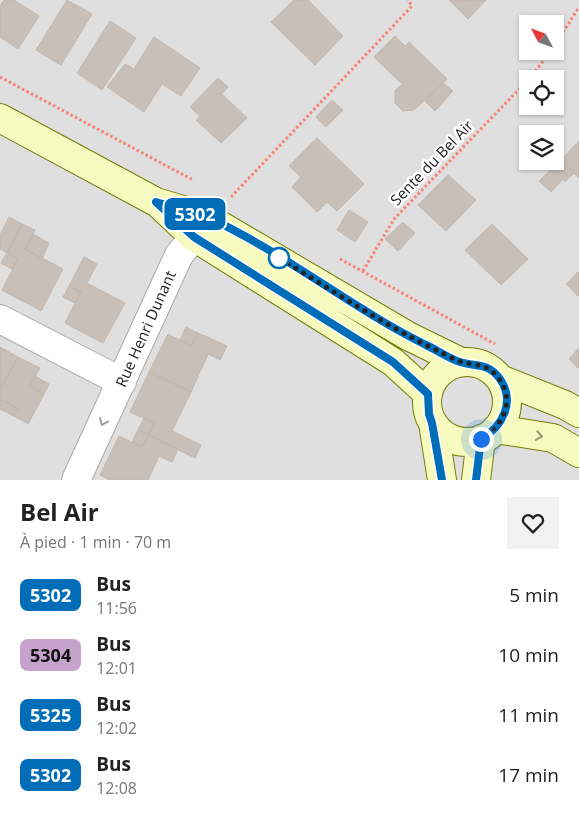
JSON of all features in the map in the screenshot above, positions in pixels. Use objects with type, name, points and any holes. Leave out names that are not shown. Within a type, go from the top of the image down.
[{"type":"main road","points":[[0,118],[156,202],[206,217],[256,244],[408,336],[461,362],[479,364],[490,370],[500,379],[565,405],[579,413]]},
{"type":"main road","points":[[156,202],[194,237],[393,362],[428,394]]},
{"type":"main road","points":[[442,480],[429,414],[428,394],[432,383],[440,373],[461,362]]},
{"type":"main road","points":[[476,480],[489,434],[503,418],[506,405],[505,392],[500,379]]},
{"type":"main road","points":[[432,423],[442,433],[454,440],[467,442],[489,434],[553,438],[579,453]]},
{"type":"street","points":[[194,237],[256,244]]},
{"type":"street","name":"Rue Henri Dunant","points":[[76,480],[179,255],[194,237]]},
{"type":"street","points":[[0,319],[122,382]]},
{"type":"path","points":[[229,199],[412,6],[408,0]]},
{"type":"path","points":[[564,31],[579,7]]},
{"type":"path","name":"Sente du Bel Air","points":[[535,70],[544,60]]},
{"type":"path","name":"Sente du Bel Air","points":[[363,271],[394,219],[519,88]]},
{"type":"shaded area","points":[[0,0],[579,0],[579,480],[0,480]]},
{"type":"building","points":[[4,0],[14,0],[39,16],[18,49],[0,37],[0,6]]},
{"type":"building","points":[[67,0],[92,14],[61,65],[36,50]]},
{"type":"building","points":[[294,0],[308,0],[343,36],[315,65],[271,22]]},
{"type":"building","points":[[449,0],[486,0],[468,19]]},
{"type":"building","points":[[110,21],[136,38],[102,90],[77,73]]},
{"type":"building","points":[[395,36],[405,46],[409,42],[447,79],[414,110],[403,111],[395,103],[395,91],[402,84],[374,57]]},
{"type":"building","points":[[154,37],[200,68],[181,96],[162,84],[144,112],[107,87],[125,64],[134,69]]},
{"type":"building","points":[[218,78],[228,87],[222,94],[247,118],[221,143],[196,120],[200,116],[190,107]]},
{"type":"building","points":[[443,83],[453,91],[435,111],[425,101]]},
{"type":"building","points":[[332,100],[343,110],[326,127],[316,117]]},
{"type":"building","points":[[317,138],[364,184],[337,211],[327,202],[317,212],[292,187],[301,177],[289,166]]},
{"type":"building","points":[[579,141],[579,178],[564,163],[564,157]]},
{"type":"building","points":[[564,163],[574,173],[565,182],[563,179],[551,192],[539,181],[551,170],[564,170]]},
{"type":"building","points":[[448,175],[476,200],[446,231],[418,205]]},
{"type":"building","points":[[349,210],[368,222],[355,242],[337,230]]},
{"type":"building","points":[[9,217],[22,224],[7,253],[0,249],[0,235]]},
{"type":"building","points":[[403,222],[415,233],[398,251],[385,239]]},
{"type":"building","points":[[22,224],[35,230],[25,249],[63,269],[41,311],[2,290],[18,259],[7,253]]},
{"type":"building","points":[[492,224],[528,259],[501,285],[465,250]]},
{"type":"building","points":[[33,234],[49,243],[42,259],[25,249]]},
{"type":"building","points":[[7,253],[18,259],[12,269],[1,263]]},
{"type":"building","points":[[84,257],[97,264],[87,283],[125,303],[103,343],[65,323],[81,292],[69,286]]},
{"type":"building","points":[[579,271],[579,297],[566,284]]},
{"type":"building","points":[[69,286],[81,292],[75,303],[63,297]]},
{"type":"building","points":[[186,327],[198,333],[191,346],[180,340]]},
{"type":"building","points":[[198,333],[227,346],[220,360],[208,354],[191,392],[149,372],[168,334],[191,346]]},
{"type":"building","points":[[0,347],[18,357],[0,390]]},
{"type":"building","points":[[579,348],[579,369],[569,359]]},
{"type":"building","points":[[18,357],[40,368],[29,386],[44,394],[28,424],[14,416],[19,409],[0,399],[0,390]]},
{"type":"building","points":[[149,372],[191,392],[172,431],[201,445],[195,458],[148,435],[154,423],[130,412]]},
{"type":"building","points":[[35,376],[49,384],[44,394],[29,386]]},
{"type":"building","points":[[0,399],[19,409],[14,416],[0,409]]},
{"type":"building","points":[[144,418],[154,423],[148,435],[138,430]]},
{"type":"building","points":[[138,430],[148,435],[142,447],[132,442]]},
{"type":"building","points":[[148,435],[178,449],[172,462],[159,456],[148,480],[110,480],[100,475],[119,436],[142,447]]},
{"type":"bus line","name":"5302","points":[[442,480],[427,404],[428,394],[393,362],[194,237],[156,202],[206,217],[256,244],[408,336],[461,362],[479,364],[490,370],[500,379],[505,392],[506,405],[503,418],[496,429],[481,439],[476,480]]},
{"type":"route","points":[[279,258],[272,254],[408,336],[461,362],[479,364],[490,370],[500,379],[505,392],[506,405],[503,418],[496,429],[481,439]]}]
